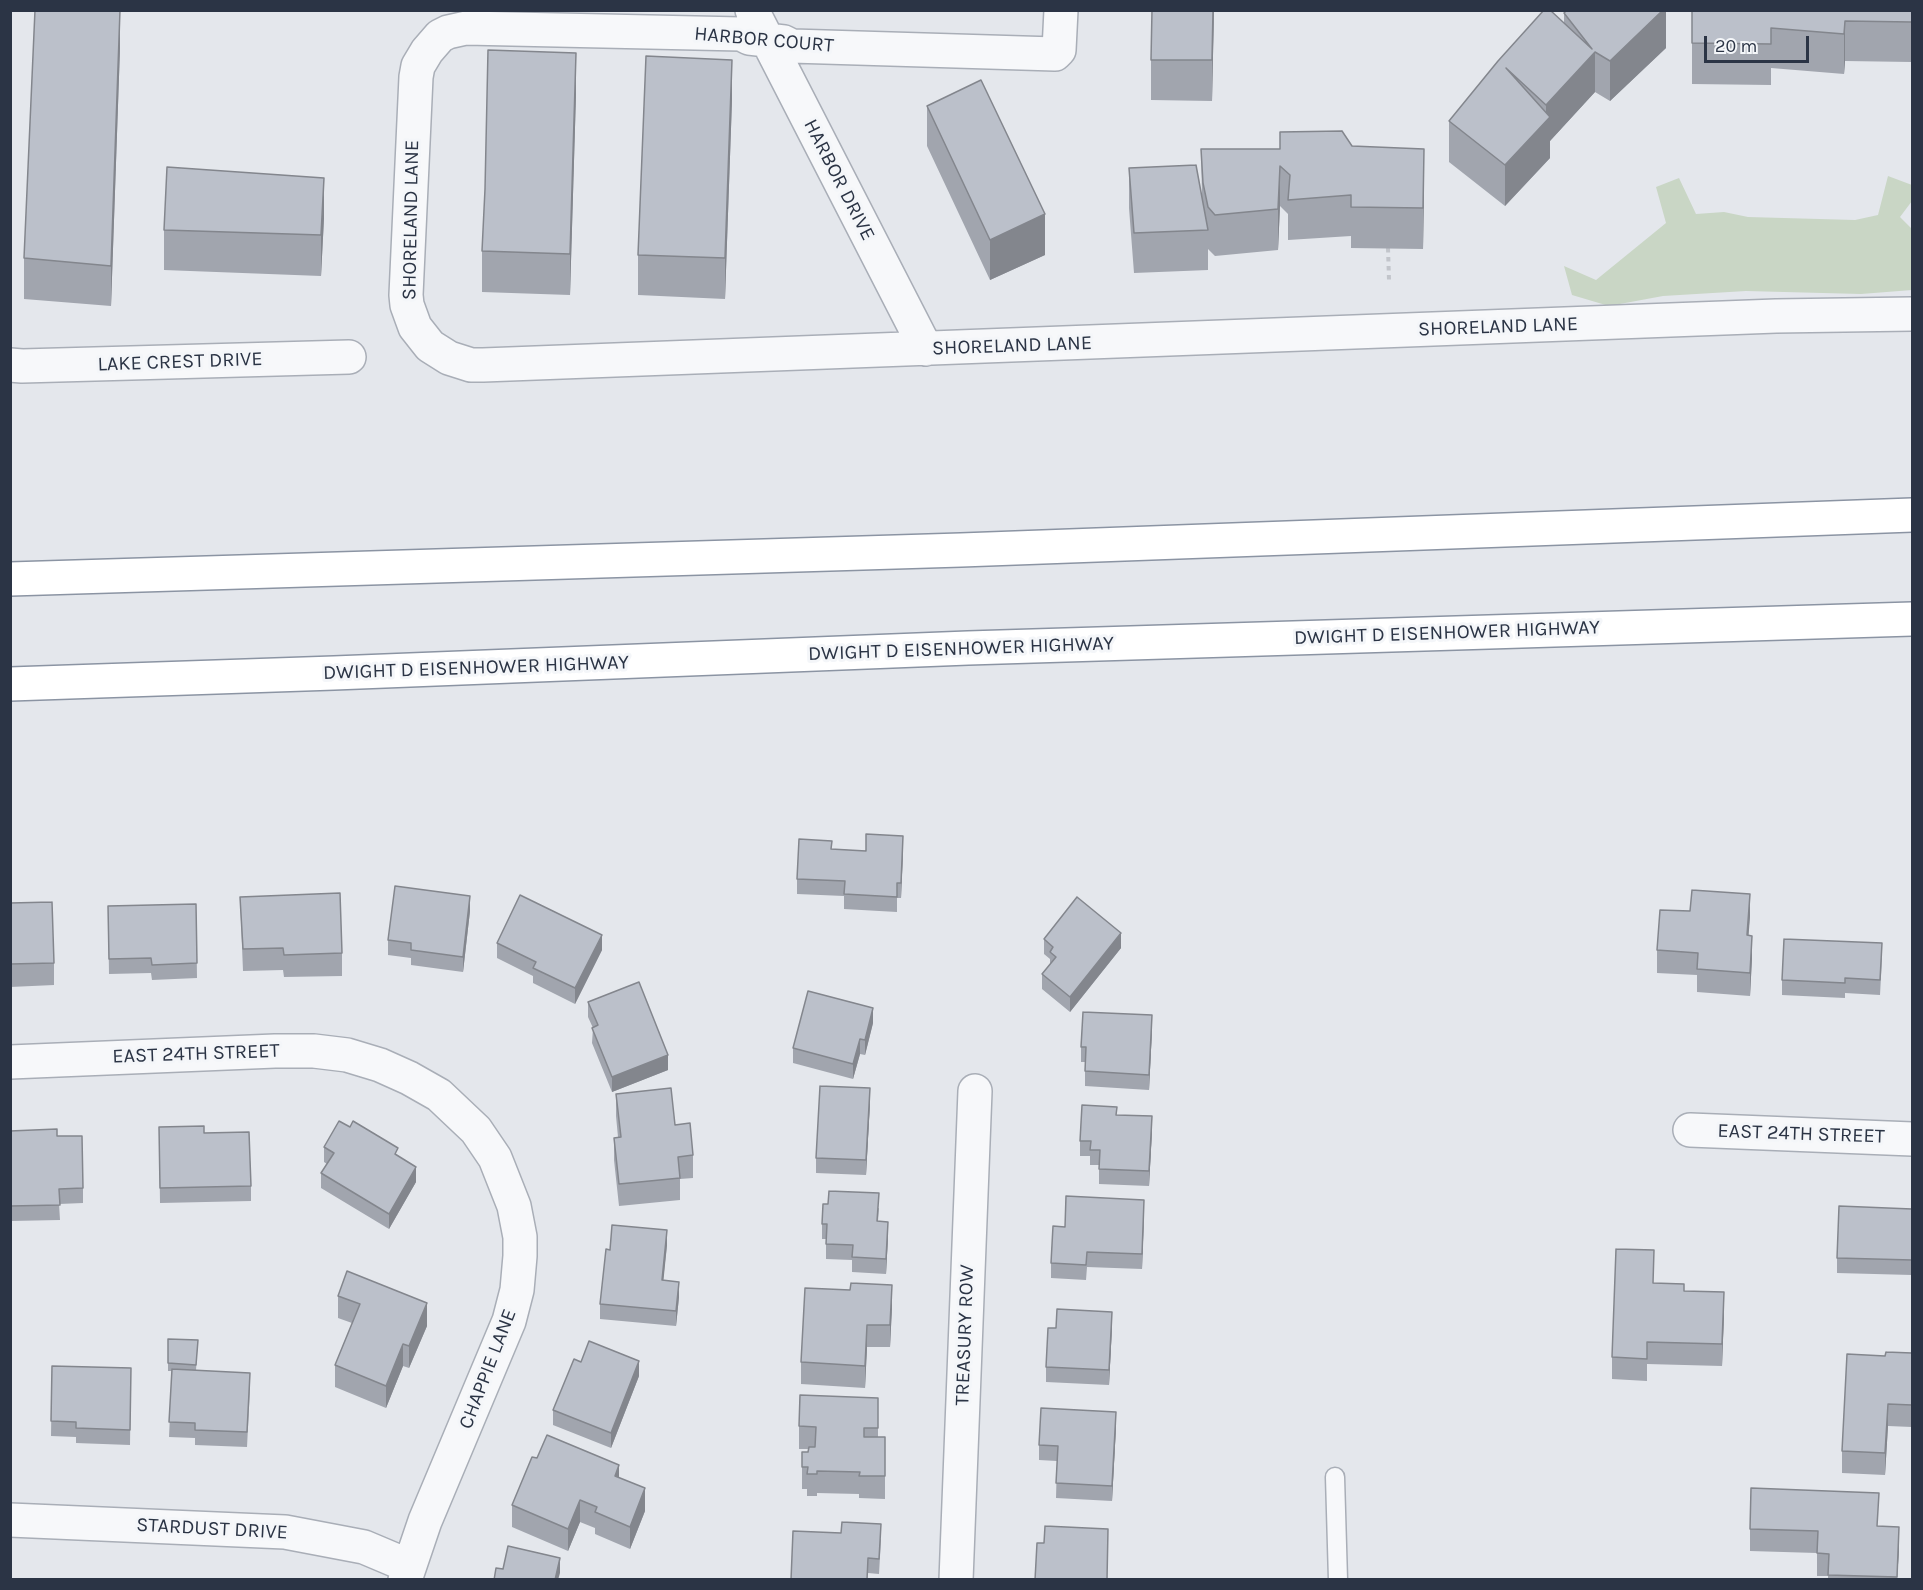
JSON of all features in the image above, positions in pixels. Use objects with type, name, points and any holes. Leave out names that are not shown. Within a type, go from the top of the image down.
[{"type":"highway","points":[[10,579],[962,550],[1912,515]]},
{"type":"highway","name":"DWIGHT D EISENHOWER HIGHWAY","points":[[10,684],[980,648],[1912,619]]},
{"type":"street","name":"HARBOR COURT","points":[[433,44],[440,36],[448,32],[466,28],[741,34],[749,38],[759,25],[792,46],[1055,54],[1059,50],[1061,10]]},
{"type":"street","name":"HARBOR DRIVE","points":[[759,25],[926,349]]},
{"type":"street","name":"SHORELAND LANE","points":[[433,44],[418,66],[416,77],[407,305],[415,327],[430,346],[449,358],[471,365],[1776,316],[1912,314]]},
{"type":"street","name":"LAKE CREST DRIVE","points":[[10,365],[349,357]]},
{"type":"street","name":"EAST 24TH STREET","points":[[10,1062],[314,1051],[347,1055],[380,1065]]},
{"type":"street","name":"CHAPPIE LANE","points":[[380,1065],[439,1095],[476,1130],[502,1173],[514,1206],[520,1237],[519,1272],[514,1306],[509,1321],[425,1521],[407,1573]]},
{"type":"street","name":"TREASURY ROW","points":[[956,1580],[975,1090]]},
{"type":"street","name":"EAST 24TH STREET","points":[[1690,1130],[1912,1138]]},
{"type":"street","name":"STARDUST DRIVE","points":[[10,1520],[285,1532],[364,1547],[407,1573]]},
{"type":"lane","points":[[1335,1477],[1338,1580]]},
{"type":"path","points":[[1388,248],[1389,280]]},
{"type":"green space","points":[[1888,176],[1912,185],[1912,201],[1900,217],[1912,229],[1912,290],[1861,294],[1746,291],[1663,296],[1609,306],[1572,295],[1564,266],[1596,280],[1666,223],[1656,187],[1679,178],[1696,214],[1724,212],[1748,217],[1855,220],[1878,215]]},
{"type":"building","points":[[35,10],[120,10],[111,266],[24,258]]},
{"type":"building","points":[[1152,10],[1213,10],[1212,60],[1151,60]]},
{"type":"building","points":[[1544,10],[1550,10],[1592,49],[1564,13],[1567,10],[1663,10],[1610,61],[1595,52],[1546,105],[1506,68],[1550,117],[1505,165],[1449,121]]},
{"type":"building","points":[[1692,10],[1912,10],[1912,22],[1845,21],[1844,34],[1771,28],[1771,44],[1692,43]]},
{"type":"building","points":[[488,50],[576,53],[570,254],[482,251]]},
{"type":"building","points":[[646,56],[732,60],[725,258],[638,255]]},
{"type":"building","points":[[981,80],[1045,214],[990,240],[927,106]]},
{"type":"building","points":[[1342,131],[1352,146],[1424,149],[1423,208],[1351,207],[1351,195],[1288,200],[1290,175],[1280,166],[1278,209],[1215,215],[1208,207],[1203,183],[1201,149],[1280,149],[1280,132]]},
{"type":"building","points":[[1196,165],[1208,230],[1134,233],[1129,168]]},
{"type":"building","points":[[167,167],[324,178],[321,235],[164,230]]},
{"type":"building","points":[[866,834],[903,836],[901,883],[897,883],[897,897],[844,894],[845,881],[797,879],[799,839],[832,841],[831,849],[866,851]]},
{"type":"building","points":[[395,886],[470,896],[463,957],[411,950],[411,943],[388,940]]},
{"type":"building","points":[[1692,890],[1750,894],[1747,935],[1752,936],[1750,973],[1697,969],[1698,953],[1657,950],[1660,910],[1690,911]]},
{"type":"building","points":[[340,893],[342,953],[284,955],[283,948],[243,949],[240,897]]},
{"type":"building","points":[[520,895],[602,935],[575,988],[533,968],[536,962],[497,943]]},
{"type":"building","points":[[1077,897],[1121,933],[1070,997],[1042,974],[1056,957],[1050,952],[1053,947],[1044,939]]},
{"type":"building","points":[[52,902],[54,963],[10,964],[10,903]]},
{"type":"building","points":[[196,904],[197,963],[152,965],[151,958],[109,959],[108,906]]},
{"type":"building","points":[[1784,939],[1882,943],[1880,980],[1845,978],[1845,983],[1782,980]]},
{"type":"building","points":[[639,982],[668,1055],[612,1077],[592,1028],[598,1025],[588,1002]]},
{"type":"building","points":[[808,991],[873,1008],[865,1040],[860,1039],[853,1064],[793,1048]]},
{"type":"building","points":[[1083,1012],[1152,1015],[1149,1075],[1085,1071],[1086,1047],[1081,1047]]},
{"type":"building","points":[[820,1086],[870,1088],[866,1160],[816,1158]]},
{"type":"building","points":[[671,1088],[675,1125],[690,1123],[693,1155],[678,1157],[680,1178],[619,1184],[614,1138],[621,1137],[616,1094]]},
{"type":"building","points":[[1082,1105],[1117,1107],[1116,1115],[1152,1116],[1149,1171],[1099,1169],[1100,1150],[1090,1150],[1091,1141],[1080,1141]]},
{"type":"building","points":[[339,1121],[350,1127],[353,1121],[398,1148],[395,1154],[416,1167],[389,1214],[321,1173],[334,1153],[324,1147]]},
{"type":"building","points":[[204,1126],[204,1133],[249,1132],[251,1186],[160,1188],[159,1127]]},
{"type":"building","points":[[57,1129],[57,1136],[82,1136],[83,1188],[59,1189],[60,1205],[10,1206],[10,1131]]},
{"type":"building","points":[[829,1191],[879,1193],[877,1221],[888,1222],[886,1259],[852,1257],[853,1245],[826,1244],[827,1224],[822,1224],[823,1204],[828,1204]]},
{"type":"building","points":[[1066,1196],[1144,1200],[1142,1254],[1087,1252],[1086,1265],[1051,1263],[1053,1226],[1065,1227]]},
{"type":"building","points":[[1839,1206],[1912,1209],[1912,1260],[1837,1258]]},
{"type":"building","points":[[612,1225],[667,1230],[662,1280],[679,1282],[676,1311],[600,1304],[606,1249],[610,1250]]},
{"type":"building","points":[[1616,1249],[1654,1250],[1653,1283],[1684,1284],[1684,1291],[1724,1292],[1722,1344],[1647,1342],[1647,1359],[1612,1357]]},
{"type":"building","points":[[347,1271],[427,1303],[409,1346],[403,1344],[386,1386],[335,1365],[360,1304],[338,1296]]},
{"type":"building","points":[[851,1283],[892,1285],[890,1325],[867,1325],[865,1366],[801,1362],[805,1288],[850,1290]]},
{"type":"building","points":[[1057,1309],[1112,1312],[1109,1370],[1046,1367],[1048,1328],[1056,1328]]},
{"type":"building","points":[[168,1339],[198,1340],[196,1365],[168,1363]]},
{"type":"building","points":[[589,1341],[639,1361],[611,1433],[553,1410],[574,1359],[581,1362]]},
{"type":"building","points":[[1886,1352],[1912,1353],[1912,1405],[1888,1404],[1885,1453],[1842,1451],[1847,1354],[1885,1356]]},
{"type":"building","points":[[52,1366],[131,1368],[130,1430],[76,1428],[76,1422],[51,1421]]},
{"type":"building","points":[[172,1369],[250,1373],[247,1432],[195,1430],[195,1423],[169,1422]]},
{"type":"building","points":[[800,1395],[878,1398],[878,1428],[864,1428],[864,1437],[885,1437],[885,1476],[859,1476],[860,1472],[817,1471],[817,1474],[807,1474],[808,1467],[802,1467],[802,1452],[808,1452],[809,1447],[815,1447],[816,1427],[799,1426]]},
{"type":"building","points":[[1041,1408],[1116,1412],[1112,1486],[1056,1483],[1058,1446],[1039,1445]]},
{"type":"building","points":[[547,1435],[619,1465],[615,1476],[645,1488],[630,1527],[595,1512],[597,1507],[580,1500],[568,1529],[512,1505],[532,1457],[537,1458]]},
{"type":"building","points":[[1751,1488],[1879,1493],[1877,1526],[1899,1527],[1897,1577],[1828,1575],[1829,1554],[1817,1553],[1818,1531],[1750,1529]]},
{"type":"building","points":[[842,1522],[881,1524],[879,1559],[868,1558],[867,1580],[791,1580],[793,1531],[841,1533]]},
{"type":"building","points":[[1045,1526],[1108,1529],[1107,1580],[1035,1580],[1037,1543],[1044,1543]]},
{"type":"building","points":[[508,1546],[560,1558],[555,1580],[494,1580],[496,1568],[503,1569]]}]
